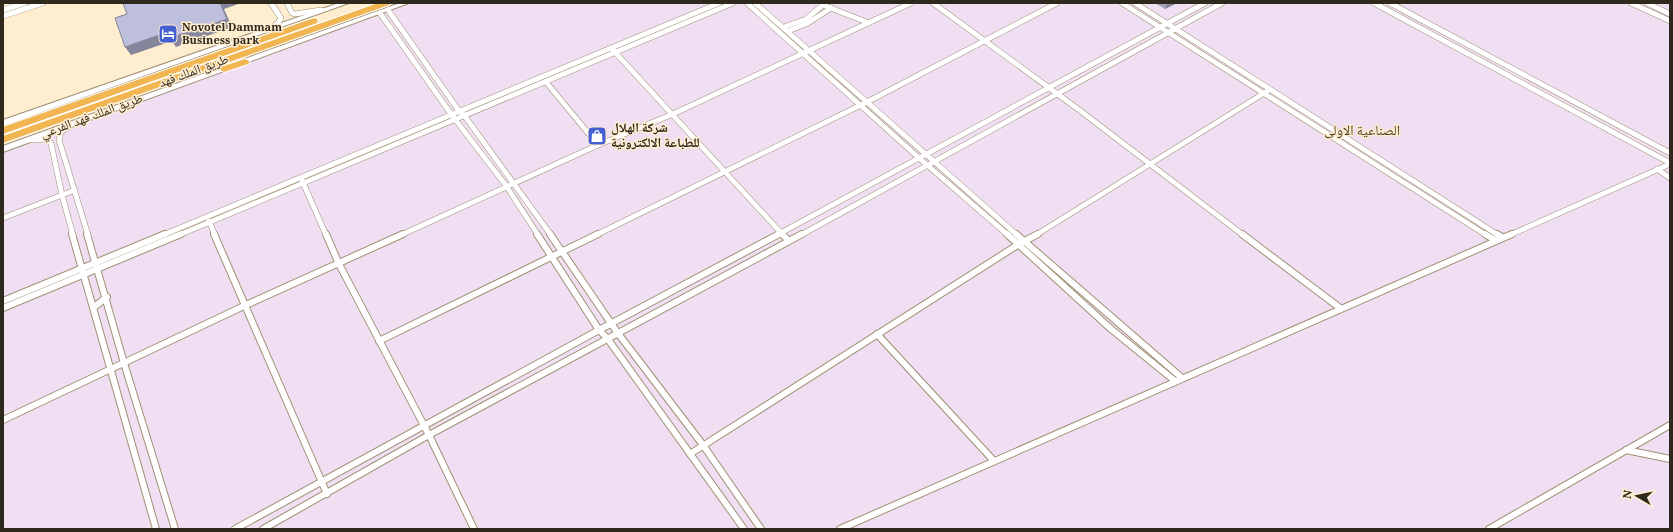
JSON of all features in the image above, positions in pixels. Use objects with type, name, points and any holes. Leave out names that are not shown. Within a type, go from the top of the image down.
[{"type":"highway","name":"طريق الملك فهد","points":[[3,131],[364,3]]},
{"type":"highway","name":"طريق الملك فهد","points":[[3,140],[387,6]]},
{"type":"highway","points":[[52,123],[245,62]]},
{"type":"main road","name":"طريق الملك فهد الفرعي","points":[[3,123],[346,3]]},
{"type":"main road","name":"طريق الملك فهد الفرعي","points":[[3,149],[380,13],[387,6],[406,3]]},
{"type":"street","points":[[3,10],[25,3]]},
{"type":"street","points":[[3,16],[43,3]]},
{"type":"street","points":[[263,32],[278,23],[281,18],[271,3]]},
{"type":"street","points":[[287,3],[292,13],[295,14],[331,9]]},
{"type":"street","points":[[3,308],[96,265],[453,117],[719,3]]},
{"type":"street","points":[[462,113],[546,82],[733,3]]},
{"type":"street","points":[[747,3],[919,158],[928,164],[1019,244],[1112,329],[1175,381]]},
{"type":"street","points":[[755,3],[811,51],[926,155],[1182,378]]},
{"type":"street","points":[[3,420],[246,306],[509,189],[514,184],[673,114],[811,51],[911,3]]},
{"type":"street","points":[[933,3],[1078,109],[1340,308]]},
{"type":"street","points":[[379,341],[723,171],[860,104],[867,102],[1057,3]]},
{"type":"street","points":[[1122,3],[1163,26],[1502,237]]},
{"type":"street","points":[[1135,3],[1163,26]]},
{"type":"street","points":[[235,529],[599,330],[926,155],[1205,3]]},
{"type":"street","points":[[263,529],[429,435],[928,164],[935,162],[1222,3]]},
{"type":"street","points":[[1374,3],[1670,163]]},
{"type":"street","points":[[1390,3],[1670,153]]},
{"type":"street","points":[[1631,3],[1670,21]]},
{"type":"street","points":[[1646,3],[1670,14]]},
{"type":"street","points":[[19,5],[19,10]]},
{"type":"street","points":[[786,29],[808,23],[827,5]]},
{"type":"street","points":[[786,29],[806,19],[827,5]]},
{"type":"street","points":[[827,5],[869,23]]},
{"type":"street","points":[[387,6],[420,55],[563,251],[618,332],[703,445],[761,529]]},
{"type":"street","points":[[380,13],[453,117],[509,189],[599,330],[607,338],[744,529]]},
{"type":"street","points":[[1448,43],[1453,37]]},
{"type":"street","points":[[611,48],[788,240]]},
{"type":"street","points":[[412,58],[420,55]]},
{"type":"street","points":[[546,82],[598,146]]},
{"type":"street","points":[[690,454],[1019,244],[1266,91]]},
{"type":"street","points":[[1266,91],[1495,240]]},
{"type":"street","points":[[1594,122],[1602,116]]},
{"type":"street","points":[[72,124],[61,132],[60,140],[124,363],[175,529]]},
{"type":"street","points":[[24,142],[45,139],[51,143],[62,195],[94,306],[110,370],[156,529]]},
{"type":"street","points":[[840,529],[1670,163]]},
{"type":"street","points":[[1657,169],[1670,178]]},
{"type":"street","points":[[96,265],[209,221],[302,179]]},
{"type":"street","points":[[302,179],[339,264],[429,435],[474,529]]},
{"type":"street","points":[[3,218],[75,190]]},
{"type":"street","points":[[209,221],[327,494]]},
{"type":"street","points":[[557,264],[563,251]]},
{"type":"street","points":[[3,301],[83,271]]},
{"type":"street","points":[[94,306],[106,297]]},
{"type":"street","points":[[877,334],[994,461]]},
{"type":"street","points":[[1489,529],[1670,425]]},
{"type":"street","points":[[1626,450],[1670,459]]},
{"type":"shaded area","points":[[410,3],[1670,3],[1670,529],[3,529],[3,152]]},
{"type":"building","name":"Novotel Dammam Business park","points":[[123,3],[220,3],[227,19],[170,38],[168,32],[125,47],[115,18],[127,14]]},
{"type":"place","name":"Novotel Dammam Business park","points":[[168,34]]},
{"type":"place","name":"شركة الهلال للطباعة الالكترونية","points":[[597,136]]},
{"type":"district","name":"الصناعية الاولى","points":[[1362,132]]}]
